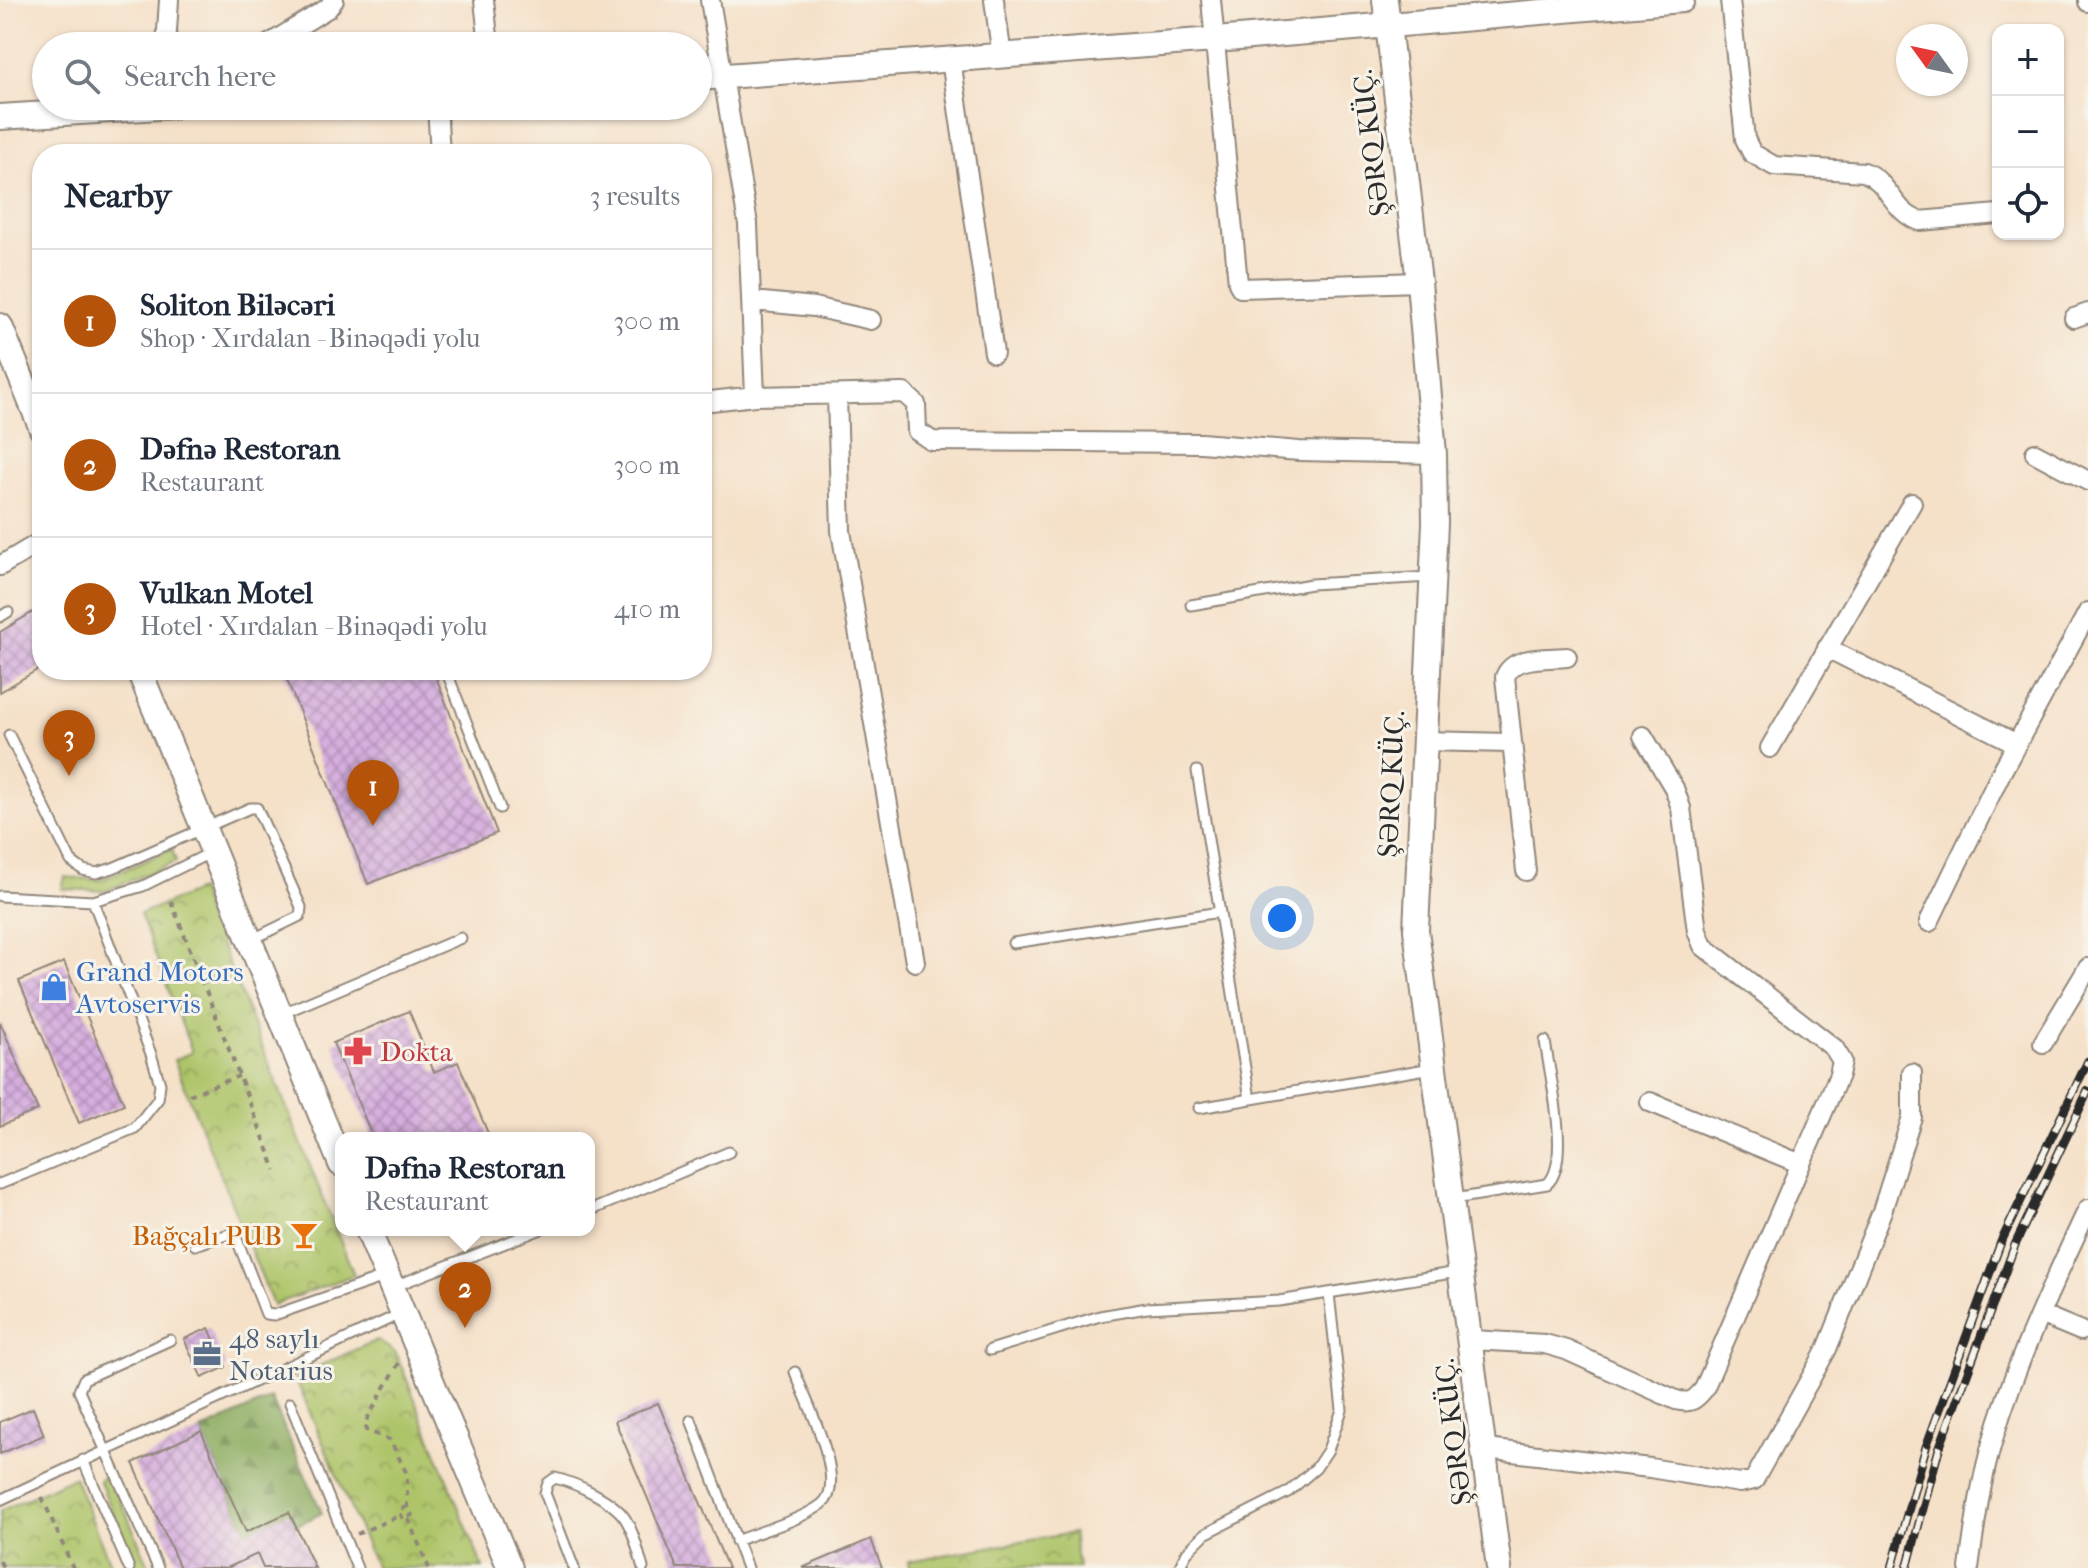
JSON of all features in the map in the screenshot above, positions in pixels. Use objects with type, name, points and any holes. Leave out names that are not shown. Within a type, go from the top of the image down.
[{"type":"main road","points":[[712,77],[1215,40],[1386,12],[1682,0]]},
{"type":"main road","name":"ŞƏRQ KÜÇ.","points":[[1386,12],[1419,282],[1434,454],[1433,577],[1416,930],[1432,1068],[1472,1340],[1499,1568]]},
{"type":"main road","points":[[0,117],[32,115]]},
{"type":"main road","points":[[0,326],[32,404]]},
{"type":"main road","points":[[143,680],[335,1149]]},
{"type":"main road","points":[[370,1236],[510,1568]]},
{"type":"street","points":[[167,32],[169,0]]},
{"type":"street","points":[[289,32],[328,8],[334,0]]},
{"type":"street","points":[[484,0],[487,32]]},
{"type":"street","points":[[710,0],[748,224],[755,396]]},
{"type":"street","points":[[994,0],[1002,56]]},
{"type":"street","points":[[1211,0],[1241,288],[1419,282]]},
{"type":"street","points":[[1730,0],[1745,139],[1761,160],[1774,166],[1864,172],[1877,177],[1909,217],[1920,221],[1992,215]]},
{"type":"street","points":[[951,60],[994,353]]},
{"type":"street","points":[[438,120],[439,144]]},
{"type":"street","points":[[753,301],[814,307],[871,320]]},
{"type":"street","points":[[712,401],[755,396],[904,393],[916,404],[917,431],[932,441],[1187,442],[1299,451],[1434,454]]},
{"type":"street","points":[[837,395],[841,531],[915,962]]},
{"type":"street","points":[[2035,453],[2088,481]]},
{"type":"street","points":[[1770,748],[1912,503]]},
{"type":"street","points":[[0,566],[32,547]]},
{"type":"street","points":[[1929,922],[2017,744],[2088,612]]},
{"type":"street","points":[[1827,648],[2017,744]]},
{"type":"street","points":[[1526,871],[1505,677],[1508,667],[1517,662],[1567,657]]},
{"type":"street","points":[[1472,1340],[1555,1347],[1676,1400],[1686,1403],[1695,1400],[1704,1389],[1842,1061],[1834,1048],[1703,946],[1697,931],[1681,808],[1674,788],[1643,736]]},
{"type":"street","points":[[1423,741],[1510,743]]},
{"type":"street","points":[[2043,1043],[2088,968]]},
{"type":"street","points":[[1486,1449],[1650,1468],[1740,1483],[1754,1480],[1827,1349],[1882,1211],[1912,1117],[1912,1073]]},
{"type":"street","points":[[1650,1102],[1801,1164]]},
{"type":"street","points":[[1969,1568],[1980,1491],[1994,1437],[2040,1314],[2088,1209]]},
{"type":"street","points":[[2040,1314],[2081,1331]]},
{"type":"lane","points":[[1191,605],[1311,584],[1433,577]]},
{"type":"lane","points":[[450,680],[500,808]]},
{"type":"lane","points":[[9,735],[71,861],[83,870],[96,873],[113,868],[202,827],[257,808],[301,907],[300,916],[293,921],[249,941]]},
{"type":"lane","points":[[1197,771],[1250,1099]]},
{"type":"lane","points":[[0,896],[93,901],[143,886],[212,852]]},
{"type":"lane","points":[[0,1184],[135,1128],[158,1099],[160,1084],[151,1054],[93,901]]},
{"type":"lane","points":[[1013,943],[1220,912]]},
{"type":"lane","points":[[280,1015],[461,938]]},
{"type":"lane","points":[[1451,1200],[1547,1184],[1555,1177],[1560,1154],[1545,1041]]},
{"type":"lane","points":[[1199,1108],[1432,1068]]},
{"type":"lane","points":[[595,1208],[729,1152]]},
{"type":"lane","points":[[195,1245],[229,1234],[236,1237],[266,1314],[274,1315],[389,1281],[521,1236]]},
{"type":"lane","points":[[990,1350],[1100,1316],[1329,1294],[1461,1272]]},
{"type":"lane","points":[[1179,1568],[1187,1552],[1205,1534],[1288,1492],[1316,1468],[1328,1450],[1342,1410],[1329,1294]]},
{"type":"lane","points":[[0,1500],[402,1313]]},
{"type":"lane","points":[[158,1568],[79,1391],[80,1383],[170,1340]]},
{"type":"lane","points":[[736,1541],[821,1505],[831,1491],[832,1472],[795,1372]]},
{"type":"lane","points":[[290,1403],[357,1568]]},
{"type":"lane","points":[[691,1420],[747,1568]]},
{"type":"lane","points":[[83,1460],[129,1568]]},
{"type":"lane","points":[[574,1568],[545,1493],[548,1483],[555,1478],[567,1481],[620,1510],[630,1527],[643,1568]]},
{"type":"path","points":[[171,901],[276,1170]]},
{"type":"path","points":[[189,1095],[239,1076]]},
{"type":"path","points":[[399,1363],[366,1421],[366,1430],[390,1440],[407,1474],[407,1506]]},
{"type":"path","points":[[40,1493],[73,1568]]},
{"type":"path","points":[[399,1516],[402,1506],[412,1510],[408,1519],[429,1568]]},
{"type":"path","points":[[346,1539],[399,1516],[408,1519]]},
{"type":"path","points":[[0,1561],[3,1568]]},
{"type":"green space","points":[[172,849],[176,862],[105,891],[62,889],[65,877],[101,880]]},
{"type":"green space","points":[[199,890],[335,1228],[335,1236],[338,1236],[354,1275],[273,1305],[174,1060],[192,1052],[140,914]]},
{"type":"green space","points":[[377,1340],[396,1353],[483,1568],[376,1568],[295,1377]]},
{"type":"green space","points":[[271,1398],[322,1513],[295,1526],[289,1513],[246,1532],[201,1431]]},
{"type":"green space","points":[[109,1474],[150,1568],[136,1568],[99,1480]]},
{"type":"green space","points":[[74,1477],[112,1568],[0,1568],[0,1511]]},
{"type":"green space","points":[[1073,1533],[1078,1568],[909,1568],[908,1561]]},
{"type":"building","points":[[32,613],[32,673],[0,692],[0,632]]},
{"type":"building","points":[[287,680],[437,680],[497,833],[368,884]]},
{"type":"building","points":[[64,962],[124,1104],[79,1123],[19,981]]},
{"type":"building","points":[[409,1011],[434,1072],[458,1062],[487,1132],[370,1132],[333,1043]]},
{"type":"building","points":[[0,1022],[38,1110],[0,1126]]},
{"type":"building","points":[[209,1328],[226,1367],[202,1378],[184,1339]]},
{"type":"building","points":[[658,1403],[728,1568],[677,1568],[615,1421]]},
{"type":"building","points":[[33,1408],[44,1435],[0,1454],[0,1422]]},
{"type":"building","points":[[201,1431],[246,1532],[289,1512],[315,1568],[263,1568],[257,1554],[227,1568],[180,1568],[133,1463]]},
{"type":"building","points":[[871,1539],[882,1568],[802,1568]]},
{"type":"railway","points":[[1892,1568],[1926,1447],[2001,1242],[2088,1061]]},
{"type":"railway","points":[[1907,1568],[1939,1449],[2015,1245],[2088,1091]]},
{"type":"place","name":"Vulkan Motel","points":[[69,776]]},
{"type":"place","name":"Soliton Biləcəri","points":[[373,826]]},
{"type":"place","name":"Grand Motors Avtoservis","points":[[54,987]]},
{"type":"place","name":"Dokta","points":[[358,1051]]},
{"type":"place","name":"Bağçalı PUB","points":[[304,1235]]},
{"type":"place","name":"Dəfnə Restoran","points":[[465,1328]]},
{"type":"place","name":"48 saylı Notarius","points":[[207,1354]]}]
